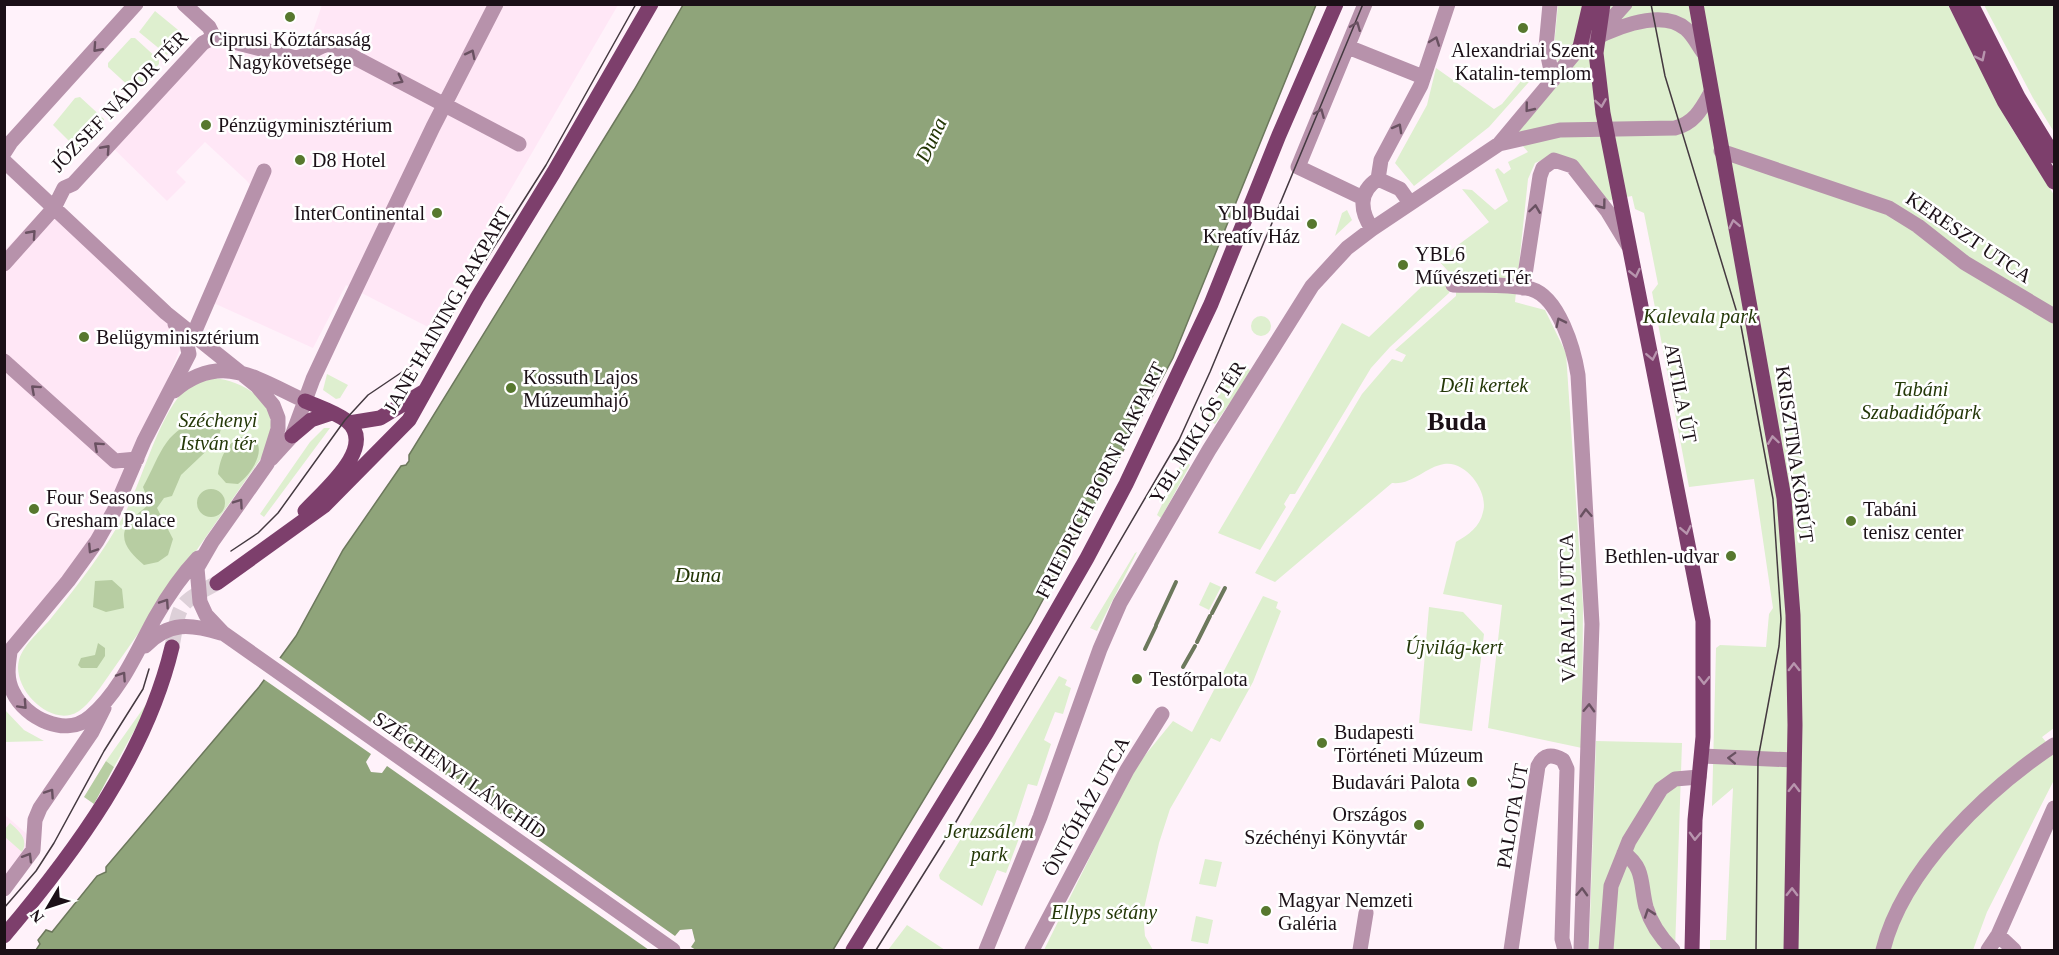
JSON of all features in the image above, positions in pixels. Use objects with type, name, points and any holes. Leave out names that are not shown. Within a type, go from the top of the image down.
[{"type":"main road","name":"JANE HAINING RAKPART","points":[[217,583],[324,506],[399,433],[427,390],[477,298],[565,153],[651,4]]},
{"type":"main road","name":"FRIEDRICH BORN RAKPART","points":[[853,951],[987,732],[1088,558],[1126,484],[1211,304],[1279,135],[1336,4]]},
{"type":"main road","name":"KRISZTINA KÖRÚT","points":[[1696,4],[1710,94],[1784,498],[1793,615],[1794,760],[1791,951]]},
{"type":"main road","points":[[1956,4],[2004,101],[2055,182]]},
{"type":"main road","points":[[1971,4],[2004,72],[2055,156]]},
{"type":"main road","points":[[1580,46],[1599,5]]},
{"type":"main road","name":"ATTILA ÚT","points":[[1599,5],[1598,81],[1701,608],[1704,650],[1702,756],[1699,777],[1692,951]]},
{"type":"main road","points":[[350,423],[380,418],[427,390]]},
{"type":"main road","points":[[286,535],[348,463],[357,448],[357,435],[350,423],[305,400]]},
{"type":"main road","points":[[292,436],[311,420],[332,413]]},
{"type":"main road","points":[[4,936],[68,859],[96,815],[154,707],[172,647]]},
{"type":"street","points":[[4,153],[11,142],[136,4]]},
{"type":"street","name":"JÓZSEF NÁDOR TÉR","points":[[4,264],[54,208],[64,188],[74,184],[203,43],[214,37],[209,27],[184,4]]},
{"type":"street","points":[[4,888],[33,850],[35,820],[40,808],[92,732],[107,699],[137,654],[156,616],[190,566],[212,542],[267,464],[292,436],[314,379],[365,269],[496,4]]},
{"type":"street","points":[[1363,198],[1298,167],[1365,4]]},
{"type":"street","points":[[1372,228],[1365,219],[1363,198],[1367,188],[1378,179],[1381,160],[1423,77],[1448,4]]},
{"type":"street","points":[[1550,4],[1546,47],[1552,80]]},
{"type":"street","points":[[1598,36],[1625,4]]},
{"type":"street","points":[[1499,144],[1580,46],[1616,27],[1664,19],[1687,30],[1703,52]]},
{"type":"street","points":[[214,37],[296,58],[304,57],[321,45],[329,44],[519,144]]},
{"type":"street","points":[[1348,47],[1423,77]]},
{"type":"street","points":[[1499,144],[1560,130],[1675,129],[1690,122],[1700,113],[1710,94]]},
{"type":"street","name":"YBL MIKLÓS TÉR","points":[[986,951],[1040,818],[1088,679],[1120,603],[1312,286],[1347,248],[1372,228],[1499,144]]},
{"type":"street","name":"KERESZT UTCA","points":[[1721,151],[1890,208],[1918,226],[1965,263],[2055,316]]},
{"type":"street","points":[[1523,288],[1540,176],[1543,168],[1554,160],[1572,166],[1608,212],[1630,247]]},
{"type":"street","points":[[4,161],[166,313],[241,372],[273,405],[278,418],[267,464]]},
{"type":"street","points":[[194,333],[264,171]]},
{"type":"street","points":[[1378,179],[1400,189],[1410,202]]},
{"type":"street","name":"VÁRALJA UTCA","points":[[1453,285],[1523,288],[1543,295],[1554,308],[1571,344],[1578,375],[1592,614],[1581,951]]},
{"type":"street","points":[[107,699],[87,719],[77,724],[57,725],[46,722],[32,714],[13,694],[9,682],[7,655],[85,559],[114,511],[136,459],[184,367],[189,347],[183,334],[166,313]]},
{"type":"street","points":[[4,361],[115,460],[136,459]]},
{"type":"street","points":[[169,395],[198,374],[216,370],[241,372],[305,400]]},
{"type":"street","points":[[281,390],[306,384],[314,379]]},
{"type":"street","name":"SZÉCHENYI LÁNCHÍD","points":[[212,542],[197,568],[198,593],[206,615],[223,633],[673,951]]},
{"type":"street","name":"SZÉCHENYI LÁNCHÍD","points":[[137,654],[166,629],[188,624],[223,633]]},
{"type":"street","name":"ÖNTŐHÁZ UTCA","points":[[1032,951],[1127,770],[1162,714]]},
{"type":"street","points":[[1883,951],[1898,912],[1948,837],[2025,765],[2055,745]]},
{"type":"street","name":"PALOTA ÚT","points":[[1511,951],[1538,766],[1545,757],[1550,755],[1563,760],[1568,769],[1562,939],[1565,951]]},
{"type":"street","points":[[1702,756],[1794,760]]},
{"type":"street","points":[[1606,951],[1611,886],[1637,828],[1661,789],[1675,779],[1699,777]]},
{"type":"street","points":[[1988,951],[1998,935],[2055,808]]},
{"type":"street","points":[[1637,828],[1646,906],[1652,922],[1673,951]]},
{"type":"street","points":[[1624,853],[1633,859],[1640,869]]},
{"type":"street","points":[[1360,951],[1366,913]]},
{"type":"street","points":[[1998,935],[2014,951]]},
{"type":"shaded area","points":[[322,5],[618,5],[430,328],[346,285],[313,348],[207,300],[251,186],[246,180],[205,142],[176,172],[186,182],[167,201],[113,148],[213,33],[305,54]]},
{"type":"shaded area","points":[[47,205],[186,335],[135,457],[100,530],[4,659],[4,251]]},
{"type":"shaded area","points":[[5,815],[28,835],[27,852],[5,879]]},
{"type":"green space","points":[[1558,5],[1948,5],[2009,124],[2054,195],[2054,728],[2042,737],[2054,752],[2054,780],[1987,912],[1973,950],[1710,950],[1710,940],[1726,940],[1733,788],[1712,806],[1716,648],[1720,645],[1766,647],[1769,614],[1773,608],[1754,479],[1689,487],[1652,292],[1658,284],[1644,213],[1635,209],[1632,196],[1605,201],[1554,155],[1535,163],[1528,179],[1515,302],[1545,310],[1566,353],[1583,606],[1582,748],[1488,728],[1502,605],[1443,594],[1456,542],[1476,526],[1483,512],[1483,496],[1479,487],[1468,472],[1460,467],[1444,464],[1413,479],[1392,483],[1275,582],[1255,573],[1362,394],[1392,359],[1402,362],[1406,355],[1395,350],[1456,296],[1456,280],[1438,260],[1489,222],[1462,189],[1472,190],[1495,210],[1508,201],[1495,170],[1498,168],[1504,174],[1511,169],[1508,162],[1528,152],[1512,133],[1561,75],[1554,46]]},
{"type":"green space","points":[[1984,5],[2054,5],[2054,132],[2033,98]]},
{"type":"green space","points":[[155,11],[183,34],[167,55],[139,32]]},
{"type":"green space","points":[[131,38],[135,38],[159,60],[159,64],[137,88],[132,89],[108,67],[108,63]]},
{"type":"green space","points":[[1436,68],[1494,109],[1502,104],[1531,69],[1536,74],[1489,127],[1414,186],[1395,163],[1427,105]]},
{"type":"green space","points":[[80,97],[104,119],[104,124],[82,149],[77,149],[53,125],[75,98]]},
{"type":"green space","points":[[1347,210],[1352,220],[1335,236],[1342,213]]},
{"type":"green space","points":[[1437,272],[1450,287],[1449,293],[1390,347],[1371,368],[1295,494],[1290,494],[1284,504],[1286,507],[1260,550],[1218,533],[1342,323],[1369,337]]},
{"type":"green space","points":[[1257,316],[1265,316],[1271,322],[1271,330],[1265,336],[1257,336],[1251,330],[1251,322]]},
{"type":"green space","points":[[1236,362],[1252,371],[1215,424],[1206,419]]},
{"type":"green space","points":[[327,374],[348,385],[340,398],[336,399],[323,390]]},
{"type":"green space","name":"Széchenyi István tér","points":[[214,378],[243,386],[260,399],[266,407],[271,426],[264,454],[100,688],[83,708],[75,713],[60,715],[50,713],[32,700],[20,680],[18,670],[21,654],[82,579],[117,527],[132,499],[161,428],[178,398],[191,385]]},
{"type":"green space","points":[[209,419],[221,429],[217,441],[181,475],[172,496],[164,498],[157,508],[173,539],[168,555],[158,562],[144,565],[126,545],[124,539],[126,527],[149,503],[143,487],[160,452],[173,435],[182,428]]},
{"type":"green space","points":[[324,428],[330,428],[264,517],[260,514],[310,442]]},
{"type":"green space","points":[[239,437],[253,437],[259,448],[258,455],[248,474],[238,484],[226,483],[218,474],[221,462],[224,452]]},
{"type":"green space","points":[[1183,460],[1190,465],[1161,518],[1157,515]]},
{"type":"green space","points":[[211,489],[221,493],[225,503],[221,513],[211,517],[201,513],[197,503],[201,493]]},
{"type":"green space","points":[[1137,552],[1097,631],[1090,628],[1135,553]]},
{"type":"green space","points":[[112,580],[122,589],[124,608],[106,612],[93,607],[95,581]]},
{"type":"green space","points":[[1210,582],[1221,587],[1209,610],[1199,605]]},
{"type":"green space","name":"Ellyps sétány","points":[[1263,596],[1278,602],[1276,608],[1281,611],[1253,682],[1220,742],[1211,738],[1170,809],[1159,843],[1143,913],[1145,936],[1153,950],[1044,950],[1133,770],[1173,721],[1192,732]]},
{"type":"green space","name":"Újvilág-kert","points":[[1429,607],[1463,612],[1484,634],[1472,731],[1419,723]]},
{"type":"green space","points":[[98,643],[105,648],[105,656],[97,668],[81,668],[78,665],[81,658],[95,655]]},
{"type":"green space","name":"Jeruzsálem park","points":[[1059,676],[1067,680],[1065,685],[1071,688],[1063,714],[1055,712],[1044,740],[1051,744],[1037,786],[1028,784],[1013,830],[1021,833],[1006,873],[997,870],[982,906],[940,879],[939,875]]},
{"type":"green space","points":[[147,703],[144,713],[114,767],[106,761]]},
{"type":"green space","points":[[5,710],[24,730],[44,741],[5,742]]},
{"type":"green space","points":[[1596,741],[1682,743],[1675,950],[1589,950]]},
{"type":"green space","points":[[106,761],[114,767],[94,804],[84,797]]},
{"type":"green space","points":[[10,823],[24,839],[22,852],[5,837],[5,829]]},
{"type":"green space","points":[[1205,859],[1222,862],[1216,887],[1199,884]]},
{"type":"green space","points":[[1196,916],[1213,920],[1208,944],[1191,941]]},
{"type":"green space","points":[[907,925],[945,950],[888,950]]},
{"type":"water","name":"Duna","points":[[683,5],[1316,5],[1173,358],[1031,622],[833,950],[36,950],[40,944],[38,940],[46,930],[52,932],[97,876],[106,872],[106,867],[259,687],[296,636],[343,550],[401,466],[406,465],[409,461],[409,455],[634,90]]},
{"type":"pier","points":[[277,656],[386,733],[391,727],[403,727],[406,738],[402,744],[675,936],[680,930],[692,929],[695,941],[691,947],[696,950],[649,950],[387,766],[382,773],[371,772],[366,762],[371,754],[262,678]]},
{"type":"waterway","points":[[1156,625],[1176,582]]},
{"type":"waterway","points":[[1212,613],[1225,588]]},
{"type":"waterway","points":[[1197,642],[1210,616]]},
{"type":"waterway","points":[[1145,649],[1156,626]]},
{"type":"waterway","points":[[1183,667],[1195,646]]},
{"type":"tunnel","points":[[172,647],[182,607],[194,596],[217,583]]},
{"type":"tram line","points":[[231,551],[258,533],[278,513],[345,420],[368,395],[411,366],[422,355],[451,315],[546,165],[636,4]]},
{"type":"tram line","points":[[876,950],[953,827],[1179,440],[1210,372],[1363,4]]},
{"type":"tram line","points":[[1651,4],[1665,76],[1741,326],[1773,499],[1781,619],[1779,646],[1758,759],[1756,950]]},
{"type":"tram line","points":[[4,908],[36,871],[54,843],[104,751],[143,689],[149,669]]},
{"type":"place","name":"Ciprusi Köztársaság Nagykövetsége","points":[[290,17]]},
{"type":"place","name":"Alexandriai Szent Katalin-templom","points":[[1523,28]]},
{"type":"place","name":"Pénzügyminisztérium","points":[[206,125]]},
{"type":"place","name":"D8 Hotel","points":[[300,160]]},
{"type":"place","name":"InterContinental","points":[[437,213]]},
{"type":"place","name":"Ybl Budai Kreatív Ház","points":[[1312,224]]},
{"type":"place","name":"YBL6 Művészeti Tér","points":[[1403,265]]},
{"type":"place","name":"Belügyminisztérium","points":[[84,337]]},
{"type":"place","name":"Kossuth Lajos Múzeumhajó","points":[[511,388]]},
{"type":"place","name":"Four Seasons Gresham Palace","points":[[34,509]]},
{"type":"place","name":"Tabáni tenisz center","points":[[1851,521]]},
{"type":"place","name":"Bethlen-udvar","points":[[1731,556]]},
{"type":"place","name":"Testőrpalota","points":[[1137,679]]},
{"type":"place","name":"Budapesti Történeti Múzeum","points":[[1322,743]]},
{"type":"place","name":"Budavári Palota","points":[[1472,782]]},
{"type":"place","name":"Országos Széchényi Könyvtár","points":[[1419,825]]},
{"type":"place","name":"Magyar Nemzeti Galéria","points":[[1266,911]]},
{"type":"district","name":"Buda","points":[[1457,421]]},
{"type":"park label","name":"Kalevala park","points":[[1700,316]]},
{"type":"park label","name":"Déli kertek","points":[[1484,385]]},
{"type":"park label","name":"Tabáni Szabadidőpark","points":[[1921,400]]}]
